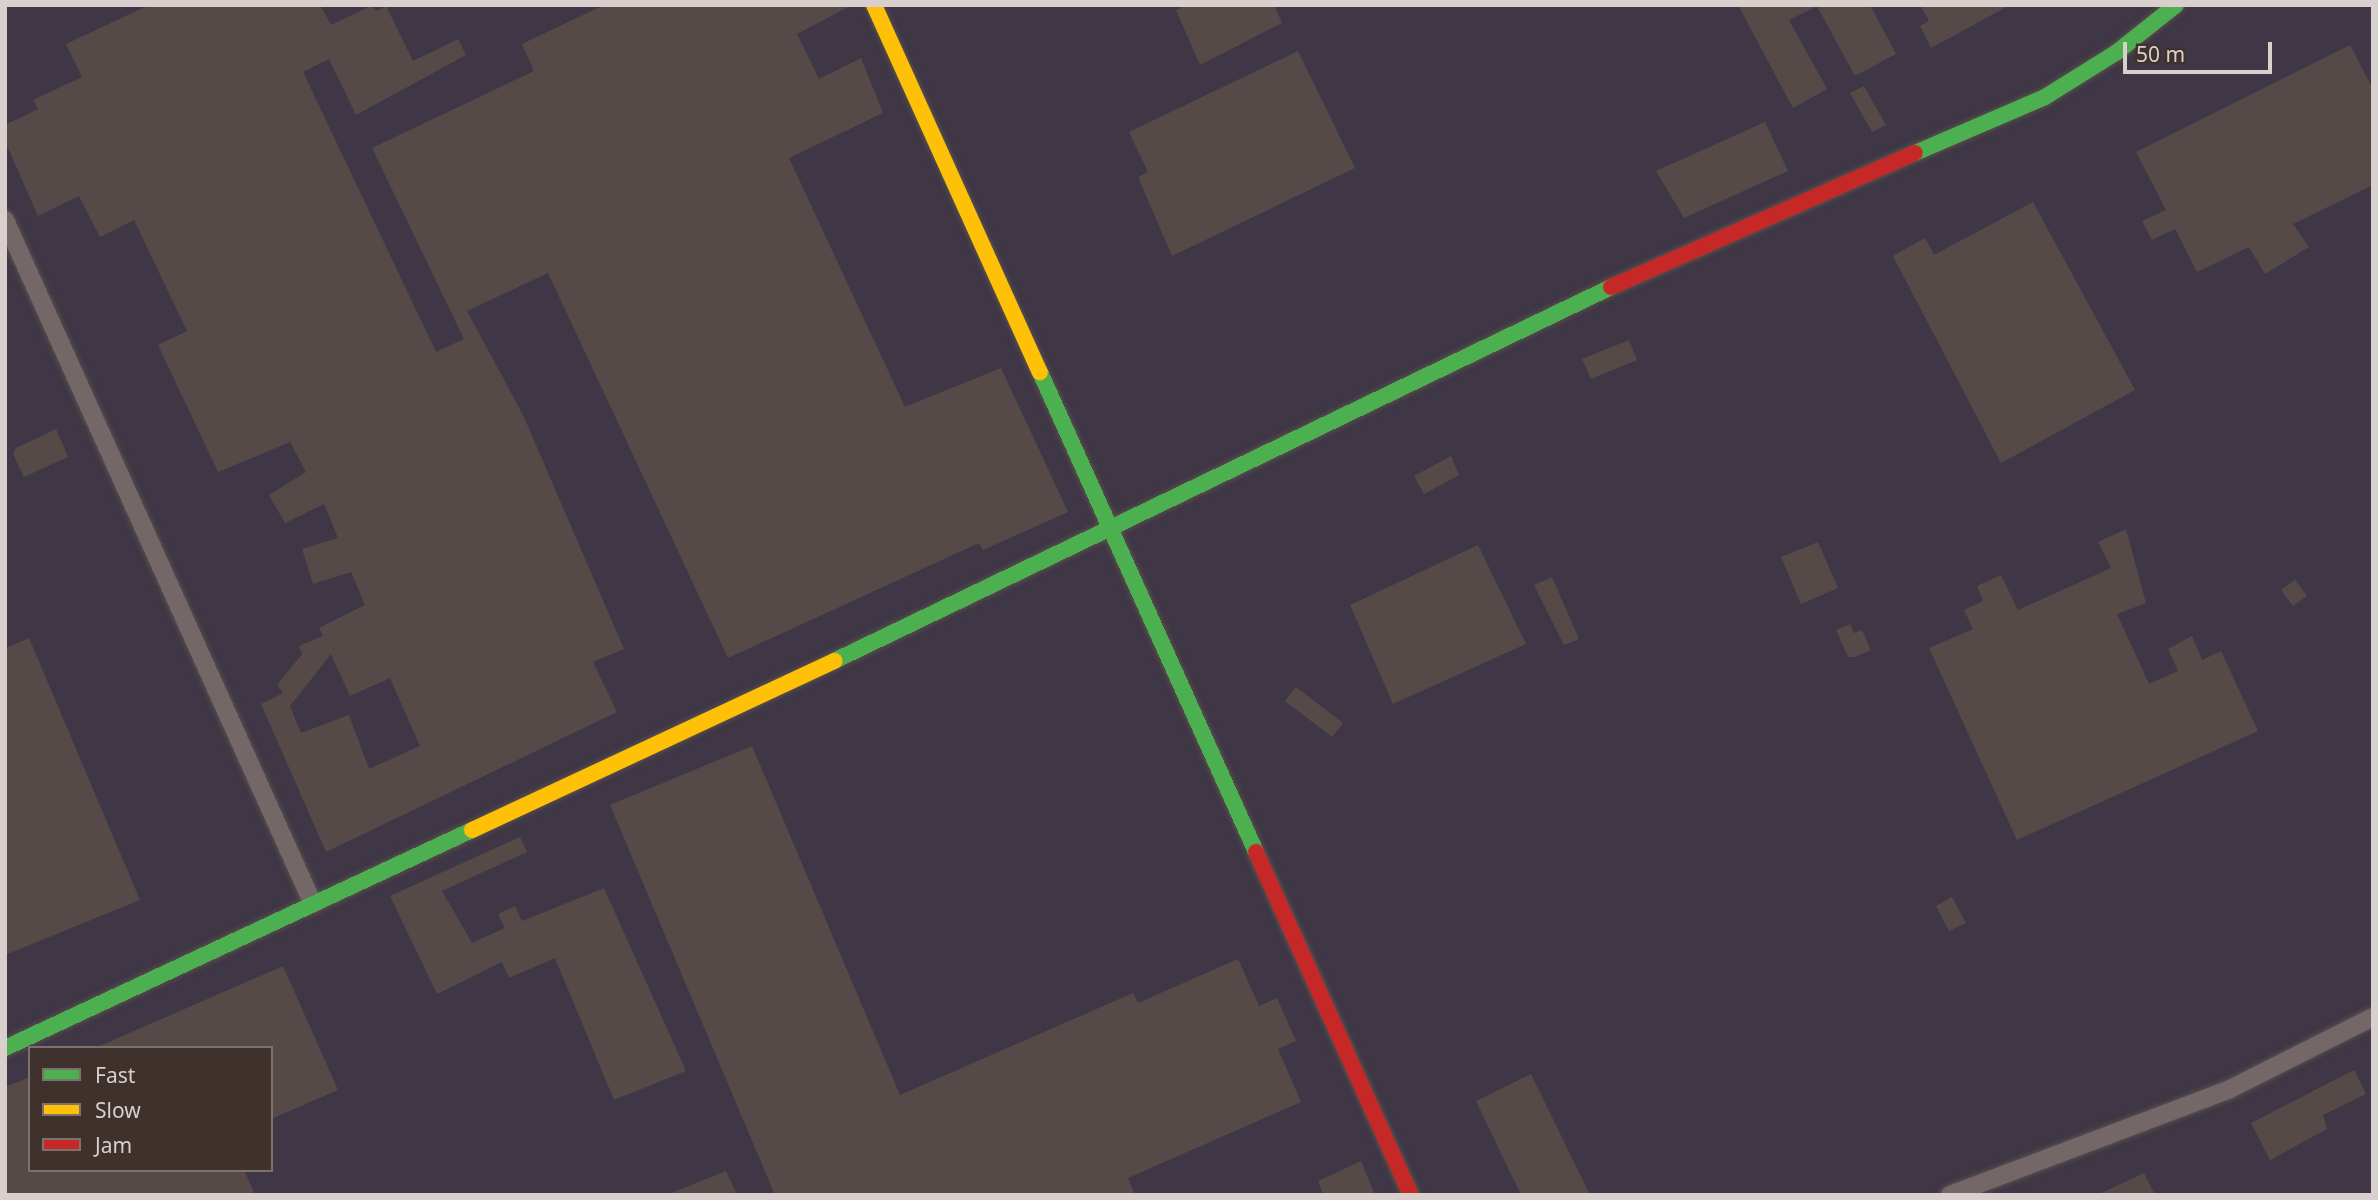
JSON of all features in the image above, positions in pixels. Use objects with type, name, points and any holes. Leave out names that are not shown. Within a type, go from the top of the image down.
[{"type":"street","points":[[874,5],[1115,530],[1411,1195]]},
{"type":"street","points":[[5,1048],[1115,530],[1671,258],[2045,97],[2117,52],[2176,5]]},
{"type":"street","points":[[5,220],[313,905]]},
{"type":"street","points":[[1950,1195],[2230,1089],[2373,1017]]},
{"type":"shaded area","points":[[5,5],[2373,5],[2373,1195],[5,1195]]},
{"type":"building","points":[[149,5],[320,5],[331,25],[371,6],[377,11],[386,6],[413,61],[458,39],[466,55],[356,115],[329,59],[303,72],[436,352],[464,339],[372,148],[534,71],[522,44],[604,5],[852,5],[797,34],[819,79],[861,58],[883,113],[789,158],[905,407],[1001,368],[1068,512],[983,550],[979,543],[728,658],[548,273],[467,311],[523,415],[624,649],[593,662],[617,712],[326,852],[261,704],[283,693],[277,685],[302,654],[299,646],[323,636],[319,628],[365,605],[351,572],[313,584],[302,549],[338,538],[324,504],[285,523],[269,495],[306,472],[290,442],[218,472],[158,345],[187,331],[134,220],[100,237],[79,196],[38,216],[5,141],[5,125],[38,109],[33,100],[82,77],[66,44]],"holes":[[[331,654],[350,696],[390,678],[420,746],[369,769],[349,715],[301,733],[290,706]]]},
{"type":"building","points":[[1187,5],[1274,5],[1282,23],[1200,65],[1176,10]]},
{"type":"building","points":[[1738,5],[1870,5],[1896,54],[1855,76],[1817,6],[1789,20],[1827,89],[1793,108]]},
{"type":"building","points":[[1920,5],[2010,5],[1931,48],[1920,26],[1929,21]]},
{"type":"building","points":[[2350,45],[2373,89],[2373,185],[2293,224],[2309,247],[2265,274],[2249,247],[2197,272],[2175,229],[2152,240],[2142,221],[2166,210],[2136,152]]},
{"type":"building","points":[[1298,51],[1355,168],[1172,256],[1138,177],[1148,172],[1129,132]]},
{"type":"building","points":[[1864,86],[1886,125],[1872,132],[1850,93]]},
{"type":"building","points":[[1765,122],[1788,171],[1684,218],[1656,171]]},
{"type":"building","points":[[2033,202],[2135,390],[2001,463],[1893,256],[1925,238],[1934,255]]},
{"type":"building","points":[[1629,340],[1637,360],[1591,379],[1582,359]]},
{"type":"building","points":[[56,429],[68,457],[24,477],[13,454],[16,448]]},
{"type":"building","points":[[1451,456],[1459,475],[1424,494],[1414,476]]},
{"type":"building","points":[[2126,529],[2146,603],[2117,614],[2149,684],[2178,671],[2168,649],[2192,636],[2202,660],[2221,651],[2258,731],[2017,840],[1929,648],[1973,629],[1964,610],[1983,601],[1977,586],[2001,575],[2018,610],[2111,568],[2098,542]]},
{"type":"building","points":[[1818,542],[1838,588],[1801,604],[1781,557]]},
{"type":"building","points":[[1478,545],[1526,644],[1393,704],[1350,605]]},
{"type":"building","points":[[1552,577],[1579,639],[1564,645],[1534,585]]},
{"type":"building","points":[[2295,580],[2307,596],[2293,606],[2281,590]]},
{"type":"building","points":[[1850,624],[1854,633],[1862,630],[1871,650],[1848,657],[1836,630]]},
{"type":"building","points":[[29,638],[140,900],[5,955],[5,648]]},
{"type":"building","points":[[1296,687],[1343,723],[1332,737],[1285,701]]},
{"type":"building","points":[[752,746],[900,1095],[1133,993],[1138,1003],[1238,959],[1259,1006],[1277,998],[1296,1041],[1278,1049],[1301,1102],[1128,1178],[1135,1195],[775,1195],[610,805]]},
{"type":"building","points":[[520,837],[527,852],[442,891],[472,943],[505,928],[498,914],[515,906],[522,921],[604,888],[686,1071],[614,1100],[555,958],[509,978],[502,962],[437,994],[390,896]]},
{"type":"building","points":[[1952,897],[1966,923],[1949,931],[1936,906]]},
{"type":"building","points":[[283,966],[338,1090],[273,1118],[273,1046],[100,1046]]},
{"type":"building","points":[[2354,1070],[2366,1094],[2323,1115],[2327,1129],[2270,1160],[2251,1123]]},
{"type":"building","points":[[1531,1074],[1590,1195],[1521,1195],[1476,1101]]},
{"type":"building","points":[[28,1078],[28,1172],[245,1172],[255,1195],[5,1195],[5,1087]]},
{"type":"building","points":[[1361,1161],[1375,1195],[1323,1195],[1318,1181]]},
{"type":"building","points":[[726,1171],[737,1195],[669,1195],[669,1194]]},
{"type":"building","points":[[2144,1173],[2155,1195],[2097,1195]]},
{"type":"traffic: fast","points":[[1915,153],[2045,97],[2117,52],[2176,5]]},
{"type":"traffic: fast","points":[[834,661],[1611,287]]},
{"type":"traffic: fast","points":[[1040,372],[1256,852]]},
{"type":"traffic: fast","points":[[5,1048],[472,830]]},
{"type":"traffic: slow","points":[[874,5],[1040,372]]},
{"type":"traffic: slow","points":[[472,830],[834,661]]},
{"type":"traffic: jam","points":[[1611,287],[1915,153]]},
{"type":"traffic: jam","points":[[1256,852],[1411,1195]]}]
